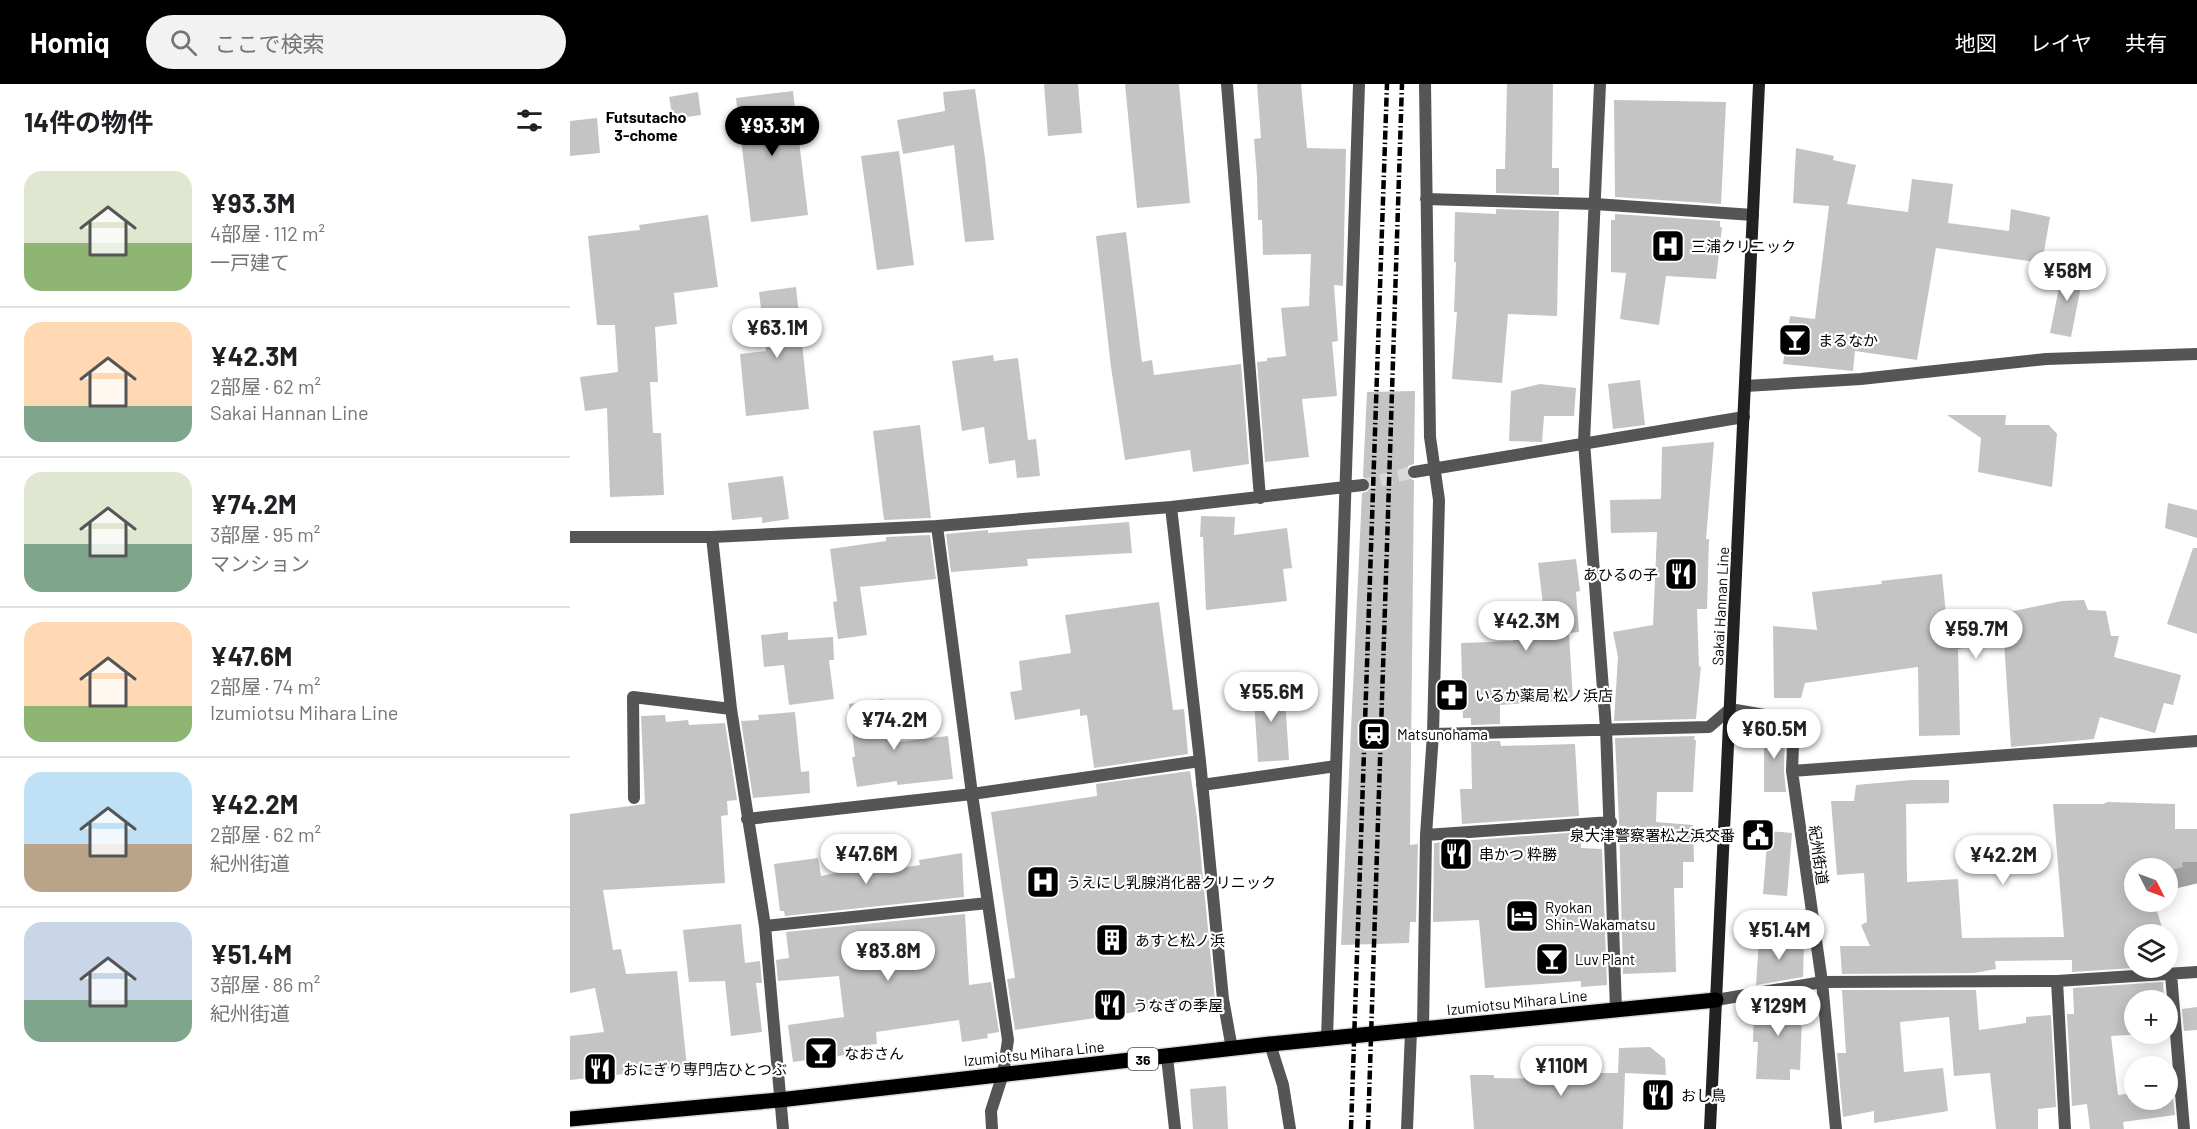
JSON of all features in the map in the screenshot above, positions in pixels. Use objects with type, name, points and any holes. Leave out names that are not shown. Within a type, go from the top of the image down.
[{"type":"main road","name":"Sakai Hannan Line","points":[[1710,1129],[1759,84]]},
{"type":"main road","name":"Izumiotsu Mihara Line","points":[[570,1119],[779,1100],[1270,1044],[1716,1000]]},
{"type":"street","points":[[1227,84],[1260,498]]},
{"type":"street","points":[[1327,1038],[1359,84]]},
{"type":"street","points":[[1407,1129],[1417,1031],[1433,734],[1439,500],[1430,437],[1425,84]]},
{"type":"street","points":[[1600,84],[1584,442],[1606,728],[1616,1009]]},
{"type":"street","points":[[1426,199],[1595,204],[1753,215]]},
{"type":"street","points":[[1745,386],[1861,380],[2046,360],[2197,354]]},
{"type":"street","points":[[1414,472],[1744,417]]},
{"type":"street","points":[[570,537],[712,537],[937,526],[1171,507],[1363,485]]},
{"type":"street","points":[[1171,507],[1200,761],[1223,999],[1232,1049]]},
{"type":"street","points":[[937,526],[972,794],[1008,1040],[1003,1074],[991,1111],[992,1129]]},
{"type":"street","points":[[712,537],[731,709],[765,926],[783,1129]]},
{"type":"street","points":[[634,798],[633,697],[731,709]]},
{"type":"street","points":[[1433,734],[1709,727],[1730,709]]},
{"type":"street","name":"紀州街道","points":[[1730,709],[1794,720],[1792,771],[1822,982],[1836,1129]]},
{"type":"street","points":[[1792,771],[2197,741]]},
{"type":"street","points":[[747,819],[972,794],[1200,761]]},
{"type":"street","points":[[1202,785],[1335,766]]},
{"type":"street","points":[[1426,835],[1611,822]]},
{"type":"street","points":[[765,926],[988,903]]},
{"type":"street","points":[[2178,973],[2197,972]]},
{"type":"street","points":[[1716,1000],[1822,982],[2056,981],[2124,977]]},
{"type":"street","points":[[2171,978],[2184,1129]]},
{"type":"street","points":[[2056,981],[2065,1129]]},
{"type":"street","points":[[1270,1044],[1283,1085],[1290,1129]]},
{"type":"street","points":[[1167,1057],[1175,1129]]},
{"type":"building","points":[[1044,84],[1078,84],[1082,133],[1048,136]]},
{"type":"building","points":[[1125,84],[1179,84],[1190,203],[1137,208]]},
{"type":"building","points":[[1257,84],[1301,84],[1307,148],[1346,149],[1343,286],[1334,285],[1338,341],[1332,342],[1337,396],[1302,399],[1309,457],[1265,462],[1257,362],[1267,361],[1267,358],[1286,356],[1281,308],[1309,306],[1311,254],[1263,255],[1262,220],[1258,220],[1254,139],[1261,138]]},
{"type":"building","points":[[1507,84],[1553,84],[1552,168],[1559,168],[1559,195],[1496,193],[1496,169],[1505,169]]},
{"type":"building","points":[[975,89],[994,240],[965,242],[954,145],[903,154],[897,120],[945,111],[943,92]]},
{"type":"building","points":[[793,91],[808,215],[751,222],[736,98]]},
{"type":"building","points":[[698,92],[701,115],[673,119],[669,97]]},
{"type":"building","points":[[1614,100],[1726,102],[1721,204],[1615,197]]},
{"type":"building","points":[[597,118],[600,153],[570,156],[570,121]]},
{"type":"building","points":[[1796,148],[1834,156],[1833,160],[1856,165],[1847,204],[1908,212],[1912,179],[1953,184],[1948,223],[2009,231],[2011,209],[2050,217],[2042,263],[1936,248],[1917,360],[1855,351],[1853,371],[1783,364],[1790,316],[1815,319],[1829,206],[1793,203]]},
{"type":"building","points":[[899,151],[914,265],[877,270],[861,156]]},
{"type":"building","points":[[1496,209],[1559,211],[1557,316],[1508,314],[1502,383],[1452,379],[1457,312],[1454,312],[1455,212],[1496,214]]},
{"type":"building","points":[[1615,214],[1720,221],[1720,227],[1722,227],[1716,279],[1666,276],[1659,325],[1620,319],[1626,273],[1611,272],[1611,220],[1615,220]]},
{"type":"building","points":[[708,215],[718,287],[674,293],[677,324],[655,327],[658,382],[650,382],[653,433],[661,433],[664,495],[610,497],[607,408],[585,411],[580,377],[618,372],[615,325],[597,325],[588,236],[640,230],[639,225]]},
{"type":"building","points":[[1126,232],[1142,362],[1152,360],[1154,375],[1241,364],[1249,464],[1193,472],[1190,450],[1125,460],[1111,367],[1096,236]]},
{"type":"building","points":[[2063,267],[2084,271],[2071,337],[2050,333]]},
{"type":"building","points":[[796,287],[809,409],[746,416],[740,354],[766,351],[759,292]]},
{"type":"building","points":[[993,355],[994,361],[1018,358],[1028,440],[1036,439],[1040,476],[1017,478],[1015,460],[989,464],[984,427],[962,431],[952,361]]},
{"type":"building","points":[[1640,380],[1645,425],[1613,429],[1608,384]]},
{"type":"building","points":[[1540,384],[1576,388],[1574,416],[1544,416],[1542,442],[1509,441],[1511,391]]},
{"type":"building","points":[[1415,391],[1414,464],[1408,466],[1406,473],[1408,478],[1414,480],[1410,845],[1418,844],[1416,922],[1410,922],[1409,943],[1341,945],[1362,493],[1368,491],[1371,485],[1369,480],[1363,477],[1367,392]]},
{"type":"building","points":[[1947,415],[2006,415],[2005,425],[2049,425],[2057,434],[2052,487],[1978,472],[1981,438]]},
{"type":"building","points":[[920,425],[931,518],[884,520],[873,431]]},
{"type":"building","points":[[1714,442],[1706,539],[1709,539],[1707,609],[1697,609],[1699,667],[1701,666],[1696,719],[1614,721],[1618,657],[1613,632],[1653,625],[1657,532],[1611,533],[1610,500],[1661,499],[1662,447]]},
{"type":"building","points":[[783,476],[789,519],[762,523],[762,517],[732,520],[728,483]]},
{"type":"building","points":[[2168,503],[2197,510],[2197,538],[2165,528]]},
{"type":"building","points":[[1201,516],[1235,517],[1234,535],[1287,528],[1292,568],[1283,569],[1287,601],[1206,610],[1203,537],[1200,537]]},
{"type":"building","points":[[1129,522],[1132,553],[1027,559],[1028,566],[951,572],[946,534]]},
{"type":"building","points":[[930,535],[936,579],[860,587],[867,635],[838,639],[833,602],[837,601],[830,549],[886,541],[886,537]]},
{"type":"building","points":[[2193,548],[2197,548],[2197,634],[2167,624]]},
{"type":"building","points":[[1576,559],[1580,591],[1576,592],[1579,632],[1569,633],[1573,700],[1500,705],[1500,724],[1471,725],[1471,718],[1463,718],[1461,643],[1514,641],[1511,607],[1543,604],[1538,563]]},
{"type":"building","points":[[1942,574],[1947,625],[2062,601],[2084,600],[2088,610],[2106,611],[2111,636],[2119,636],[2114,657],[2181,675],[2173,705],[2164,703],[2155,733],[2100,717],[2094,739],[2011,747],[2004,642],[1958,649],[1960,735],[1919,736],[1918,667],[1805,683],[1801,698],[1774,698],[1773,626],[1817,630],[1812,592]]},
{"type":"building","points":[[1159,602],[1173,710],[1184,709],[1188,754],[1094,768],[1087,715],[1080,716],[1080,709],[1015,720],[1010,692],[1022,690],[1019,661],[1071,653],[1065,615]]},
{"type":"building","points":[[788,632],[788,640],[833,637],[834,660],[829,660],[834,699],[789,705],[784,665],[764,667],[761,635]]},
{"type":"building","points":[[1284,683],[1289,760],[1258,762],[1253,685]]},
{"type":"building","points":[[883,699],[889,743],[948,736],[953,779],[897,785],[897,781],[857,787],[852,757],[855,757],[849,704]]},
{"type":"building","points":[[795,712],[801,772],[809,771],[810,793],[753,798],[741,721],[759,720],[758,715]]},
{"type":"building","points":[[665,715],[666,722],[688,720],[689,725],[725,723],[737,800],[727,801],[728,815],[721,816],[725,883],[603,890],[613,950],[621,949],[626,974],[677,971],[687,1067],[570,1080],[570,1036],[604,1032],[595,988],[570,993],[570,814],[645,804],[641,716]]},
{"type":"building","points":[[1764,728],[1785,728],[1786,792],[1764,792]]},
{"type":"building","points":[[1695,736],[1693,792],[1657,792],[1656,822],[1693,825],[1694,862],[1683,862],[1683,888],[1674,888],[1676,972],[1623,974],[1615,738]]},
{"type":"building","points":[[1471,741],[1500,741],[1501,746],[1575,744],[1579,816],[1462,824],[1460,789],[1472,789]]},
{"type":"building","name":"あすと松ノ浜","points":[[1190,771],[1197,818],[1215,1000],[1015,1030],[1007,979],[1015,978],[991,812],[1097,796],[1096,784]]},
{"type":"building","points":[[1912,780],[1949,780],[1949,803],[1906,804],[1907,882],[1958,879],[1962,938],[2064,937],[2053,804],[2103,804],[2108,802],[2175,804],[2175,829],[2197,829],[2197,862],[2182,862],[2183,867],[2178,868],[2178,858],[2124,858],[2124,912],[2157,912],[2161,924],[2124,924],[2124,969],[2072,972],[2072,960],[1995,961],[1996,969],[1974,973],[1842,974],[1840,946],[1870,946],[1861,925],[1867,922],[1864,873],[1837,875],[1831,801],[1854,801],[1856,785]]},
{"type":"building","points":[[1768,831],[1792,833],[1787,896],[1763,894]]},
{"type":"building","points":[[1580,832],[1581,848],[1602,849],[1607,985],[1581,987],[1581,981],[1485,988],[1479,920],[1433,922],[1434,843]]},
{"type":"building","points":[[962,853],[964,897],[785,916],[784,911],[780,911],[774,864],[818,858],[821,876],[873,866],[874,872],[920,865],[919,860]]},
{"type":"building","points":[[965,914],[969,985],[991,982],[999,1032],[987,1034],[988,1038],[962,1042],[959,1020],[876,1032],[877,1044],[844,1047],[845,1055],[793,1062],[788,1025],[844,1017],[839,976],[778,981],[776,960],[789,958],[786,932]]},
{"type":"building","points":[[741,924],[745,963],[760,961],[762,983],[756,983],[762,1032],[731,1036],[725,981],[689,982],[683,930]]},
{"type":"building","points":[[1759,940],[1804,943],[1803,977],[1756,985]]},
{"type":"building","points":[[2163,982],[2163,990],[2124,990],[2124,1035],[2111,1036],[2118,1095],[2124,1094],[2124,1110],[2174,1110],[2175,1115],[2123,1122],[2124,1129],[2090,1129],[2087,1104],[2072,1106],[2067,1014],[2074,1014],[2073,988]]},
{"type":"building","points":[[1842,990],[1976,990],[1979,1030],[2026,1023],[2026,1017],[2051,1015],[2056,1107],[2038,1109],[2038,1129],[1996,1129],[1990,1073],[1954,1076],[1949,1017],[1900,1022],[1904,1072],[1943,1068],[1948,1111],[1874,1123],[1874,1111],[1843,1117],[1837,1053],[1846,1053]]},
{"type":"building","points":[[1803,994],[1800,1070],[1790,1069],[1790,1080],[1756,1079],[1758,1042],[1753,1042],[1754,1002]]},
{"type":"building","points":[[2197,1007],[2197,1030],[2184,1031],[2182,1009]]},
{"type":"building","points":[[1650,1047],[1665,1059],[1666,1075],[1625,1073],[1623,1129],[1474,1129],[1470,1075],[1494,1075],[1494,1078],[1570,1079],[1570,1073],[1618,1073],[1619,1048]]},
{"type":"building","points":[[1226,1086],[1228,1129],[1193,1129],[1190,1089]]},
{"type":"waterway","points":[[2178,874],[2197,869]]},
{"type":"tunnel","points":[[1363,485],[1414,472]]},
{"type":"railway","points":[[1351,1129],[1387,84]]},
{"type":"railway","points":[[1368,1129],[1402,84]]},
{"type":"place","name":"三浦クリニック","points":[[1668,246]]},
{"type":"place","name":"まるなか","points":[[1795,340]]},
{"type":"place","name":"あひるの子","points":[[1681,574]]},
{"type":"place","name":"いるか薬局 松ノ浜店","points":[[1452,695]]},
{"type":"place","name":"Matsunohama","points":[[1374,734]]},
{"type":"place","name":"泉大津警察署松之浜交番","points":[[1758,835]]},
{"type":"place","name":"串かつ 粋勝","points":[[1456,854]]},
{"type":"place","name":"うえにし乳腺消化器クリニック","points":[[1043,882]]},
{"type":"place","name":"Ryokan Shin-Wakamatsu","points":[[1522,916]]},
{"type":"place","name":"あすと松ノ浜","points":[[1112,940]]},
{"type":"place","name":"Luv Plant","points":[[1552,959]]},
{"type":"place","name":"うなぎの季屋","points":[[1110,1005]]},
{"type":"place","name":"なおさん","points":[[821,1053]]},
{"type":"place","name":"おにぎり専門店ひとつぶ","points":[[600,1069]]},
{"type":"place","name":"おし鳥","points":[[1658,1095]]},
{"type":"district","name":"Futsutacho 3-chome","points":[[646,125]]}]
